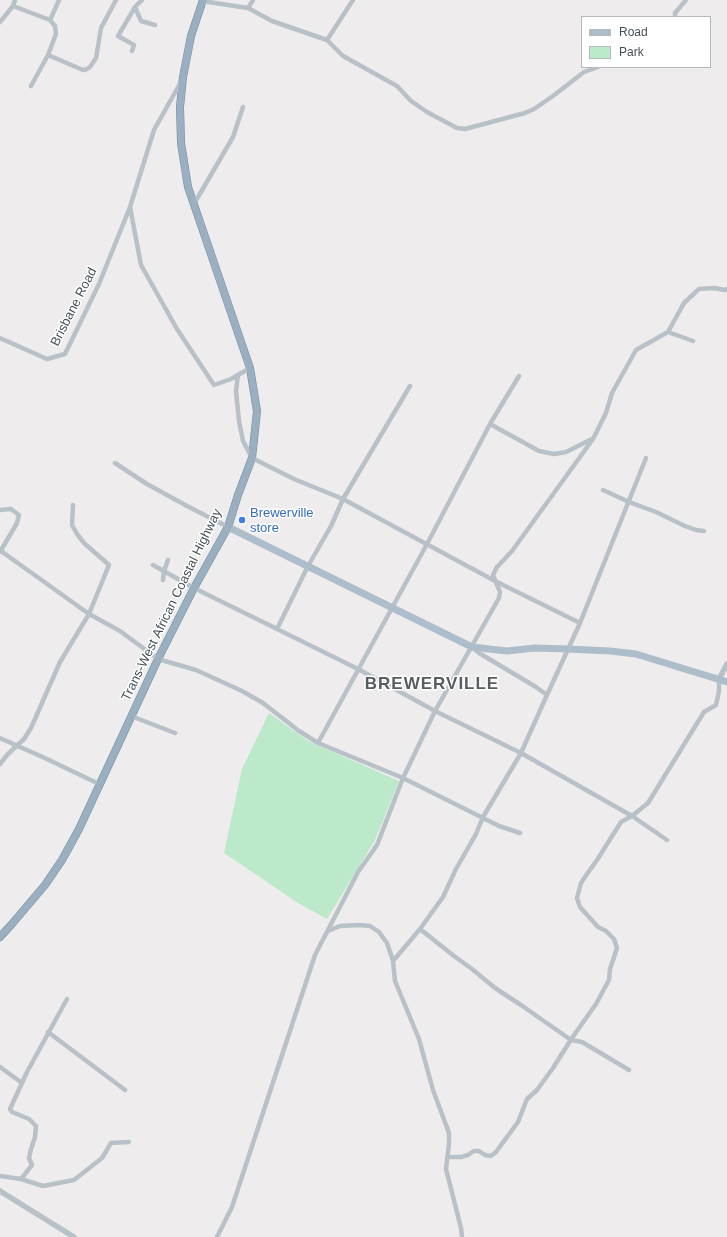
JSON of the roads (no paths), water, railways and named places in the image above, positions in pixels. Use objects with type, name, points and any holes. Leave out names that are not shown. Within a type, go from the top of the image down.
[{"type":"highway","name":"Trans-West African Coastal Highway","points":[[0,937],[11,926],[45,884],[62,860],[79,829],[158,659],[194,588],[228,526],[252,458],[257,412],[250,368],[188,187],[181,143],[180,107],[183,77],[191,36],[202,0]]},
{"type":"main road","points":[[228,526],[472,647],[507,651],[535,648],[610,651],[636,654],[727,682]]},
{"type":"street","points":[[0,22],[15,0]]},
{"type":"street","points":[[50,20],[59,0]]},
{"type":"street","points":[[48,55],[83,70],[90,67],[96,58],[101,28],[116,0]]},
{"type":"street","points":[[132,52],[134,45],[118,36],[135,7],[142,0]]},
{"type":"street","points":[[202,0],[248,8],[272,21],[326,40],[343,56],[397,86],[411,101],[427,112],[457,128],[465,129],[534,109],[584,72],[595,68]]},
{"type":"street","points":[[248,8],[253,0]]},
{"type":"street","points":[[326,40],[353,0]]},
{"type":"street","points":[[675,16],[675,13],[686,0]]},
{"type":"street","points":[[12,6],[50,20],[55,26],[56,34],[48,55],[31,86]]},
{"type":"street","points":[[135,7],[141,21],[155,25]]},
{"type":"street","points":[[183,77],[154,130],[130,207],[141,265],[177,329],[214,385],[231,379],[250,368]]},
{"type":"street","points":[[194,204],[233,137],[243,107]]},
{"type":"street","name":"Brisbane Road","points":[[0,338],[47,359],[65,354],[99,284],[130,207]]},
{"type":"street","points":[[217,1237],[232,1207],[315,955],[358,872],[377,846],[403,778],[435,711],[499,598],[500,592],[493,575],[497,567],[512,551],[593,438],[606,413],[612,393],[636,350],[668,332],[684,303],[699,289],[727,289]]},
{"type":"street","points":[[668,332],[693,341]]},
{"type":"street","points":[[238,375],[236,391],[238,421],[243,441],[252,458],[294,479],[343,499],[495,581],[580,623]]},
{"type":"street","points":[[318,743],[427,544],[490,424],[519,376]]},
{"type":"street","points":[[277,629],[308,566],[331,526],[343,499],[410,386]]},
{"type":"street","points":[[490,424],[539,451],[554,454],[566,452],[593,438]]},
{"type":"street","points":[[393,962],[420,930],[443,897],[456,869],[476,834],[483,817],[521,753],[580,623],[646,458]]},
{"type":"street","points":[[115,463],[147,484],[228,526]]},
{"type":"street","points":[[603,490],[685,526],[704,531]]},
{"type":"street","points":[[0,764],[7,754],[24,739],[31,728],[60,662],[89,614],[109,565],[77,534],[72,525],[73,504]]},
{"type":"street","points":[[0,510],[11,509],[19,514],[17,523],[1,552],[89,614],[120,631],[158,659],[196,670],[242,691],[263,703],[299,731],[318,743],[403,778],[499,826],[520,833]]},
{"type":"street","points":[[163,580],[164,571],[168,560]]},
{"type":"street","points":[[153,565],[194,588],[358,669],[435,711],[521,753],[632,816],[667,840]]},
{"type":"street","points":[[472,647],[479,653],[532,684],[547,695]]},
{"type":"street","points":[[447,1158],[461,1157],[474,1151],[479,1151],[485,1155],[491,1156],[496,1152],[518,1122],[527,1099],[537,1090],[553,1068],[596,1004],[609,980],[610,968],[617,948],[614,939],[598,927],[580,907],[577,898],[581,883],[621,822],[632,816],[648,803],[704,712],[716,705],[719,691],[719,679],[727,664]]},
{"type":"street","points":[[131,716],[175,733]]},
{"type":"street","points":[[0,738],[99,784]]},
{"type":"street","points":[[328,930],[340,926],[370,926],[379,932],[387,943],[393,962],[395,981],[419,1039],[433,1090],[449,1133],[446,1169],[458,1212],[462,1237]]},
{"type":"street","points":[[420,930],[495,988],[521,1004],[571,1040],[582,1042],[629,1070]]},
{"type":"street","points":[[21,1179],[32,1165],[29,1158],[35,1137],[36,1126],[29,1119],[12,1112],[10,1109],[48,1032],[67,999]]},
{"type":"street","points":[[48,1032],[125,1090]]},
{"type":"street","points":[[0,1067],[22,1083]]},
{"type":"street","points":[[0,1176],[21,1179],[43,1186],[74,1180],[102,1158],[111,1143],[129,1142]]},
{"type":"street","points":[[0,1191],[74,1237]]},
{"type":"place","name":"Brewerville store","points":[[242,520]]},
{"type":"district","name":"BREWERVILLE","points":[[432,684]]}]
